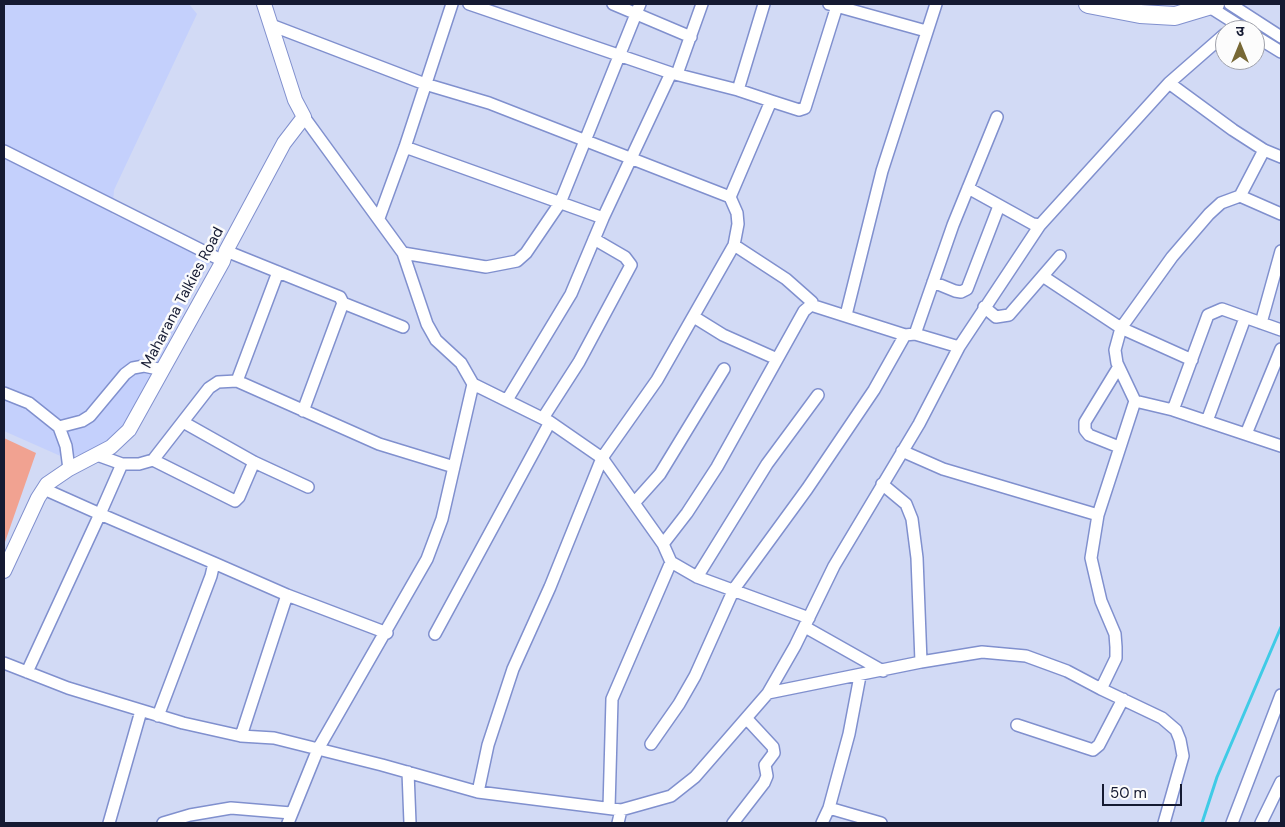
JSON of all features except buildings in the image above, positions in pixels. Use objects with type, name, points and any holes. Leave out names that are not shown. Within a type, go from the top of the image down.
[{"type":"main road","points":[[1088,4],[1140,14],[1175,16],[1209,5]]},
{"type":"street","points":[[264,4],[295,100],[304,116],[403,253],[427,324],[436,340],[461,363],[473,384],[547,420],[602,458],[663,544],[670,562],[697,577],[734,589],[807,622],[883,671]]},
{"type":"street","points":[[379,218],[405,147],[424,84],[452,4]]},
{"type":"street","points":[[469,4],[502,9],[618,55],[799,110],[805,108],[833,5],[926,31]]},
{"type":"street","points":[[613,4],[638,8],[691,37]]},
{"type":"street","points":[[507,400],[571,294],[603,218],[691,37],[702,4]]},
{"type":"street","points":[[738,90],[764,4]]},
{"type":"street","points":[[846,315],[882,171],[936,4]]},
{"type":"street","points":[[1230,4],[1281,37]]},
{"type":"street","points":[[1209,5],[1228,20]]},
{"type":"street","points":[[403,253],[486,267],[516,261],[526,253],[560,202],[587,140],[618,55],[638,8]]},
{"type":"street","points":[[1244,20],[1247,16]]},
{"type":"street","points":[[271,25],[424,84],[489,103],[730,197],[737,213],[738,224],[734,245],[658,380],[602,458],[514,669],[488,745],[478,792]]},
{"type":"street","points":[[1265,42],[1281,52]]},
{"type":"street","points":[[4,663],[68,688],[158,716],[241,736],[274,738],[478,792],[621,810],[671,796],[696,778],[768,693],[807,622],[830,573],[919,424],[959,347],[1040,225],[1169,83],[1215,43]]},
{"type":"street","points":[[1169,83],[1233,130],[1264,150],[1281,157]]},
{"type":"street","points":[[730,197],[771,101]]},
{"type":"street","name":"Maharana Talkies Road","points":[[4,571],[44,489],[70,469],[111,447],[129,430],[284,144],[304,116]]},
{"type":"street","points":[[651,744],[679,704],[695,676],[734,589],[807,489],[910,334],[933,282],[997,117]]},
{"type":"street","points":[[405,147],[603,218]]},
{"type":"street","points":[[1101,689],[1116,658],[1116,647],[1115,634],[1100,601],[1091,558],[1098,515],[1134,401],[1118,368],[1115,350],[1122,328],[1172,257],[1221,203],[1240,196],[1264,150]]},
{"type":"street","points":[[4,152],[225,256],[278,272],[340,297],[343,302],[403,327]]},
{"type":"street","points":[[968,188],[1032,224],[1040,225]]},
{"type":"street","points":[[1240,196],[1281,214]]},
{"type":"street","points":[[933,282],[955,291],[961,292],[967,289],[999,206]]},
{"type":"street","points":[[435,634],[631,265],[625,257],[594,239]]},
{"type":"street","points":[[734,245],[786,279],[812,302],[811,305]]},
{"type":"street","points":[[1261,323],[1281,251]]},
{"type":"street","points":[[984,307],[996,317],[1008,315],[1044,277],[1060,256]]},
{"type":"street","points":[[237,381],[278,272]]},
{"type":"street","points":[[1044,277],[1122,328],[1192,360]]},
{"type":"street","points":[[303,411],[343,302]]},
{"type":"street","points":[[811,305],[959,347]]},
{"type":"street","points":[[663,544],[687,513],[717,467],[804,311],[811,305]]},
{"type":"street","points":[[1174,410],[1208,316],[1222,309],[1281,330]]},
{"type":"street","points":[[694,316],[723,336],[777,358]]},
{"type":"street","points":[[1206,421],[1245,318]]},
{"type":"street","points":[[1246,434],[1281,348]]},
{"type":"street","points":[[59,427],[82,421],[90,416],[125,374],[133,368],[144,366],[163,370]]},
{"type":"street","points":[[1118,368],[1085,422],[1085,430],[1089,435],[1119,447]]},
{"type":"street","points":[[634,503],[660,474],[724,369]]},
{"type":"street","points":[[97,455],[122,464],[139,464],[153,460],[209,388],[218,382],[237,381],[379,444],[454,467]]},
{"type":"street","points":[[163,823],[190,815],[231,808],[289,818],[318,749],[386,633],[427,558],[442,519],[473,384]]},
{"type":"street","points":[[4,393],[30,403],[59,427],[66,446],[70,469]]},
{"type":"street","points":[[697,577],[767,464],[818,395]]},
{"type":"street","points":[[1134,401],[1174,410],[1281,446]]},
{"type":"street","points":[[183,422],[254,462],[308,486]]},
{"type":"street","points":[[902,451],[943,469],[1098,515]]},
{"type":"street","points":[[153,460],[235,501],[239,497],[254,462]]},
{"type":"street","points":[[27,672],[122,464]]},
{"type":"street","points":[[882,484],[906,504],[912,519],[917,558],[921,662]]},
{"type":"street","points":[[44,489],[287,595],[386,633]]},
{"type":"street","points":[[609,808],[612,699],[670,562]]},
{"type":"street","points":[[158,716],[211,576],[214,563]]},
{"type":"street","points":[[241,736],[287,595]]},
{"type":"street","points":[[768,693],[860,676],[921,662],[982,652],[1004,652],[1026,656],[1067,671],[1162,718],[1176,730],[1183,756],[1164,823]]},
{"type":"street","points":[[822,823],[829,808],[849,734],[860,676]]},
{"type":"street","points":[[1232,823],[1281,695]]},
{"type":"street","points":[[1017,725],[1093,750],[1099,745],[1123,699]]},
{"type":"street","points":[[109,823],[141,711]]},
{"type":"street","points":[[732,823],[764,783],[767,776],[765,765],[774,753],[773,747],[747,720]]},
{"type":"street","points":[[408,772],[410,823]]},
{"type":"street","points":[[1262,823],[1281,782]]},
{"type":"street","points":[[829,808],[881,823]]},
{"type":"street","points":[[618,823],[621,810]]},
{"type":"shaded area","points":[[4,4],[189,4],[197,14],[114,190],[112,214],[212,258],[130,416],[113,438],[93,451],[65,458],[4,431]]},
{"type":"shaded area","points":[[4,438],[36,453],[5,542],[4,541]]},
{"type":"waterway","points":[[1202,823],[1217,777],[1281,627]]}]
